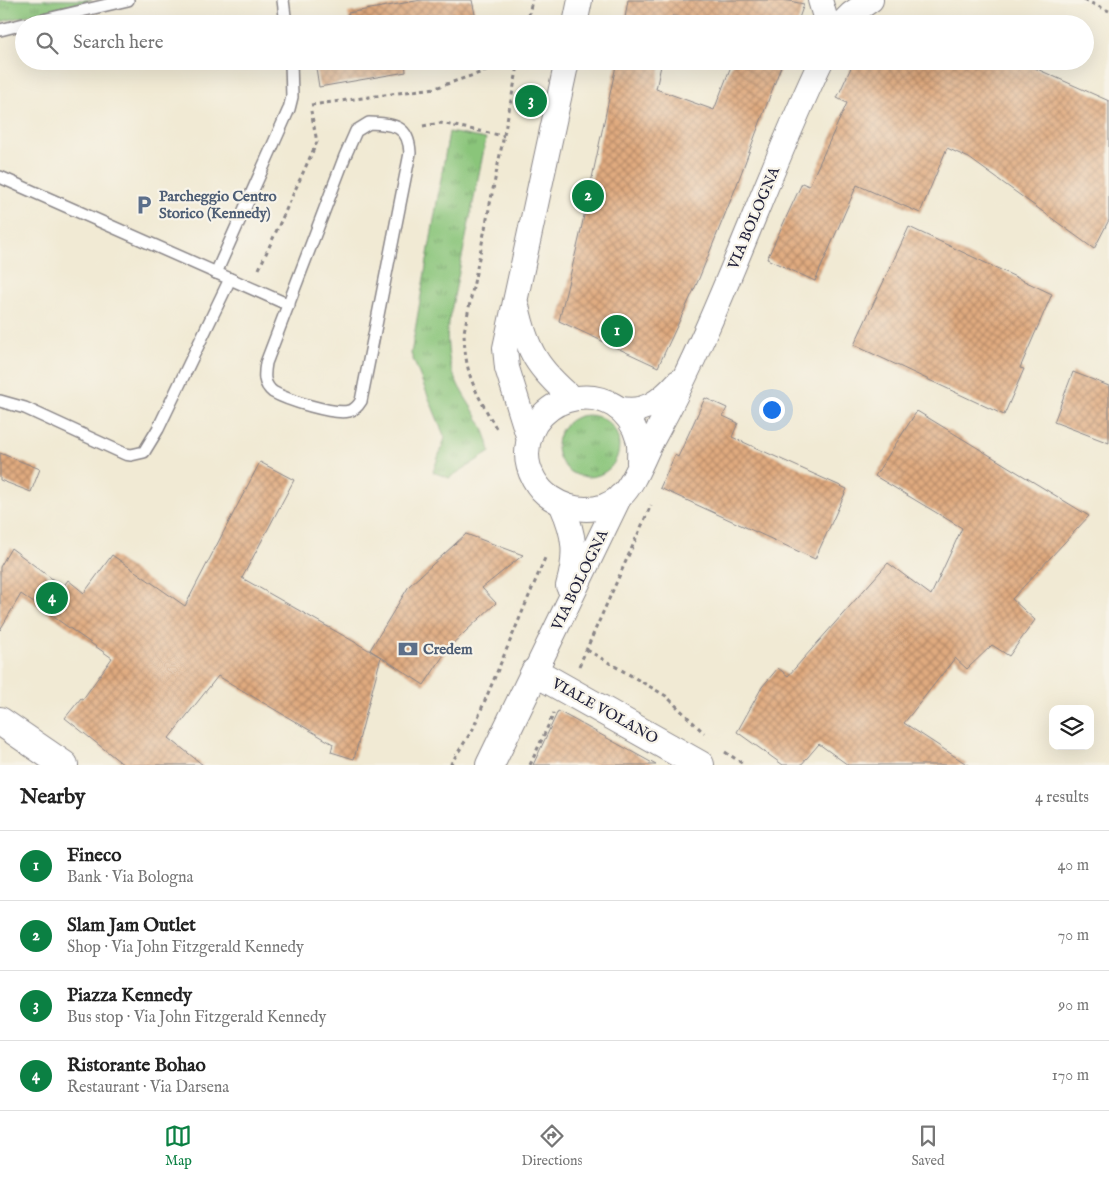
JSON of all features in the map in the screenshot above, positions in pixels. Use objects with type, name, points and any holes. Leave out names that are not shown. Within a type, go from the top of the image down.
[{"type":"main road","name":"VIALE VOLANO","points":[[535,672],[709,756]]},
{"type":"main road","name":"VIA BOLOGNA","points":[[490,764],[535,672]]},
{"type":"main road","points":[[0,721],[64,765]]},
{"type":"street","points":[[577,15],[580,0]]},
{"type":"street","points":[[820,0],[824,15]]},
{"type":"street","points":[[849,15],[871,0]]},
{"type":"street","points":[[529,439],[507,368],[505,348],[517,304],[565,70]]},
{"type":"street","name":"VIA BOLOGNA","points":[[686,374],[668,394],[647,407],[632,412],[594,398],[572,398],[560,402],[544,413],[533,425],[527,456],[532,477],[544,493],[562,506],[578,510],[609,504],[627,489],[686,374],[817,70]]},
{"type":"street","points":[[517,304],[522,329],[534,358],[545,374],[572,398]]},
{"type":"street","name":"VIA BOLOGNA","points":[[618,408],[631,422],[638,440],[639,463]]},
{"type":"street","name":"VIA BOLOGNA","points":[[535,672],[620,496]]},
{"type":"street","name":"VIA BOLOGNA","points":[[553,636],[570,578],[574,552],[572,528],[562,506]]},
{"type":"lane","points":[[64,15],[128,0]]},
{"type":"lane","points":[[283,0],[285,15]]},
{"type":"lane","points":[[0,30],[15,26]]},
{"type":"lane","points":[[216,273],[289,109],[292,97],[291,70]]},
{"type":"lane","points":[[369,123],[389,124],[403,130],[410,142],[410,153],[365,384],[357,407],[350,411],[338,412],[280,396],[268,388],[265,381],[266,363],[356,131],[369,123]]},
{"type":"lane","points":[[0,177],[289,305]]},
{"type":"lane","points":[[0,402],[25,408],[125,454],[144,452],[158,429],[230,279]]},
{"type":"path","points":[[529,15],[532,0]]},
{"type":"path","points":[[1084,0],[1109,11]]},
{"type":"path","points":[[289,109],[435,88],[488,70]]},
{"type":"path","points":[[258,272],[316,142],[310,105]]},
{"type":"path","points":[[403,130],[440,123],[504,136]]},
{"type":"path","points":[[450,765],[473,728],[539,573]]},
{"type":"path","points":[[588,650],[666,696],[705,734]]},
{"type":"path","points":[[709,756],[745,765]]},
{"type":"green space","points":[[0,0],[92,0],[29,15],[15,15],[15,18],[0,22]]},
{"type":"green space","points":[[449,132],[486,139],[447,331],[451,367],[459,387],[484,431],[490,452],[449,478],[433,472],[445,438],[411,354]]},
{"type":"green space","points":[[582,415],[594,415],[610,424],[617,434],[619,446],[617,458],[610,468],[594,477],[582,477],[571,472],[562,463],[557,452],[557,440],[562,429],[571,420]]},
{"type":"building","points":[[421,0],[472,0],[475,15],[348,15],[348,13]]},
{"type":"building","points":[[628,0],[784,0],[804,4],[800,15],[626,15]]},
{"type":"building","points":[[316,70],[406,70],[406,72],[319,87]]},
{"type":"building","points":[[615,70],[660,70],[656,89],[714,110],[730,70],[780,70],[736,187],[698,281],[658,367],[559,321],[579,239]]},
{"type":"building","points":[[850,70],[1039,70],[1109,101],[1109,220],[1094,249],[969,158],[947,148],[920,213],[857,185],[815,281],[767,259],[802,183],[809,186],[847,103],[837,98]]},
{"type":"building","points":[[909,227],[1052,294],[1020,368],[1024,369],[1004,415],[854,345]]},
{"type":"building","points":[[1073,372],[1109,386],[1109,443],[1054,422]]},
{"type":"building","points":[[705,398],[727,408],[723,416],[738,423],[732,437],[847,489],[815,559],[660,488],[675,455],[678,457]]},
{"type":"building","points":[[917,411],[1089,516],[1012,599],[1035,620],[1009,656],[992,645],[967,669],[955,658],[904,723],[968,765],[848,765],[819,744],[801,765],[783,765],[737,732],[762,687],[778,668],[788,676],[888,563],[931,595],[962,528],[875,476]]},
{"type":"building","points":[[0,453],[40,469],[31,492],[0,480]]},
{"type":"building","points":[[260,462],[294,480],[242,578],[381,657],[354,759],[331,752],[333,744],[218,676],[169,738],[203,765],[124,765],[65,718],[81,698],[83,699],[112,658],[21,594],[0,630],[0,567],[11,548],[63,587],[68,580],[84,593],[112,555],[185,606]]},
{"type":"building","points":[[466,534],[523,555],[482,588],[496,603],[449,647],[424,685],[370,650],[409,586]]},
{"type":"building","points":[[558,711],[656,765],[533,765]]},
{"type":"place","name":"Piazza Kennedy","points":[[531,101]]},
{"type":"place","name":"Slam Jam Outlet","points":[[588,196]]},
{"type":"place","name":"Parcheggio Centro Storico (Kennedy)","points":[[144,205]]},
{"type":"place","name":"Fineco","points":[[617,331]]},
{"type":"place","name":"Ristorante Bohao","points":[[52,598]]},
{"type":"place","name":"Credem","points":[[408,649]]}]
